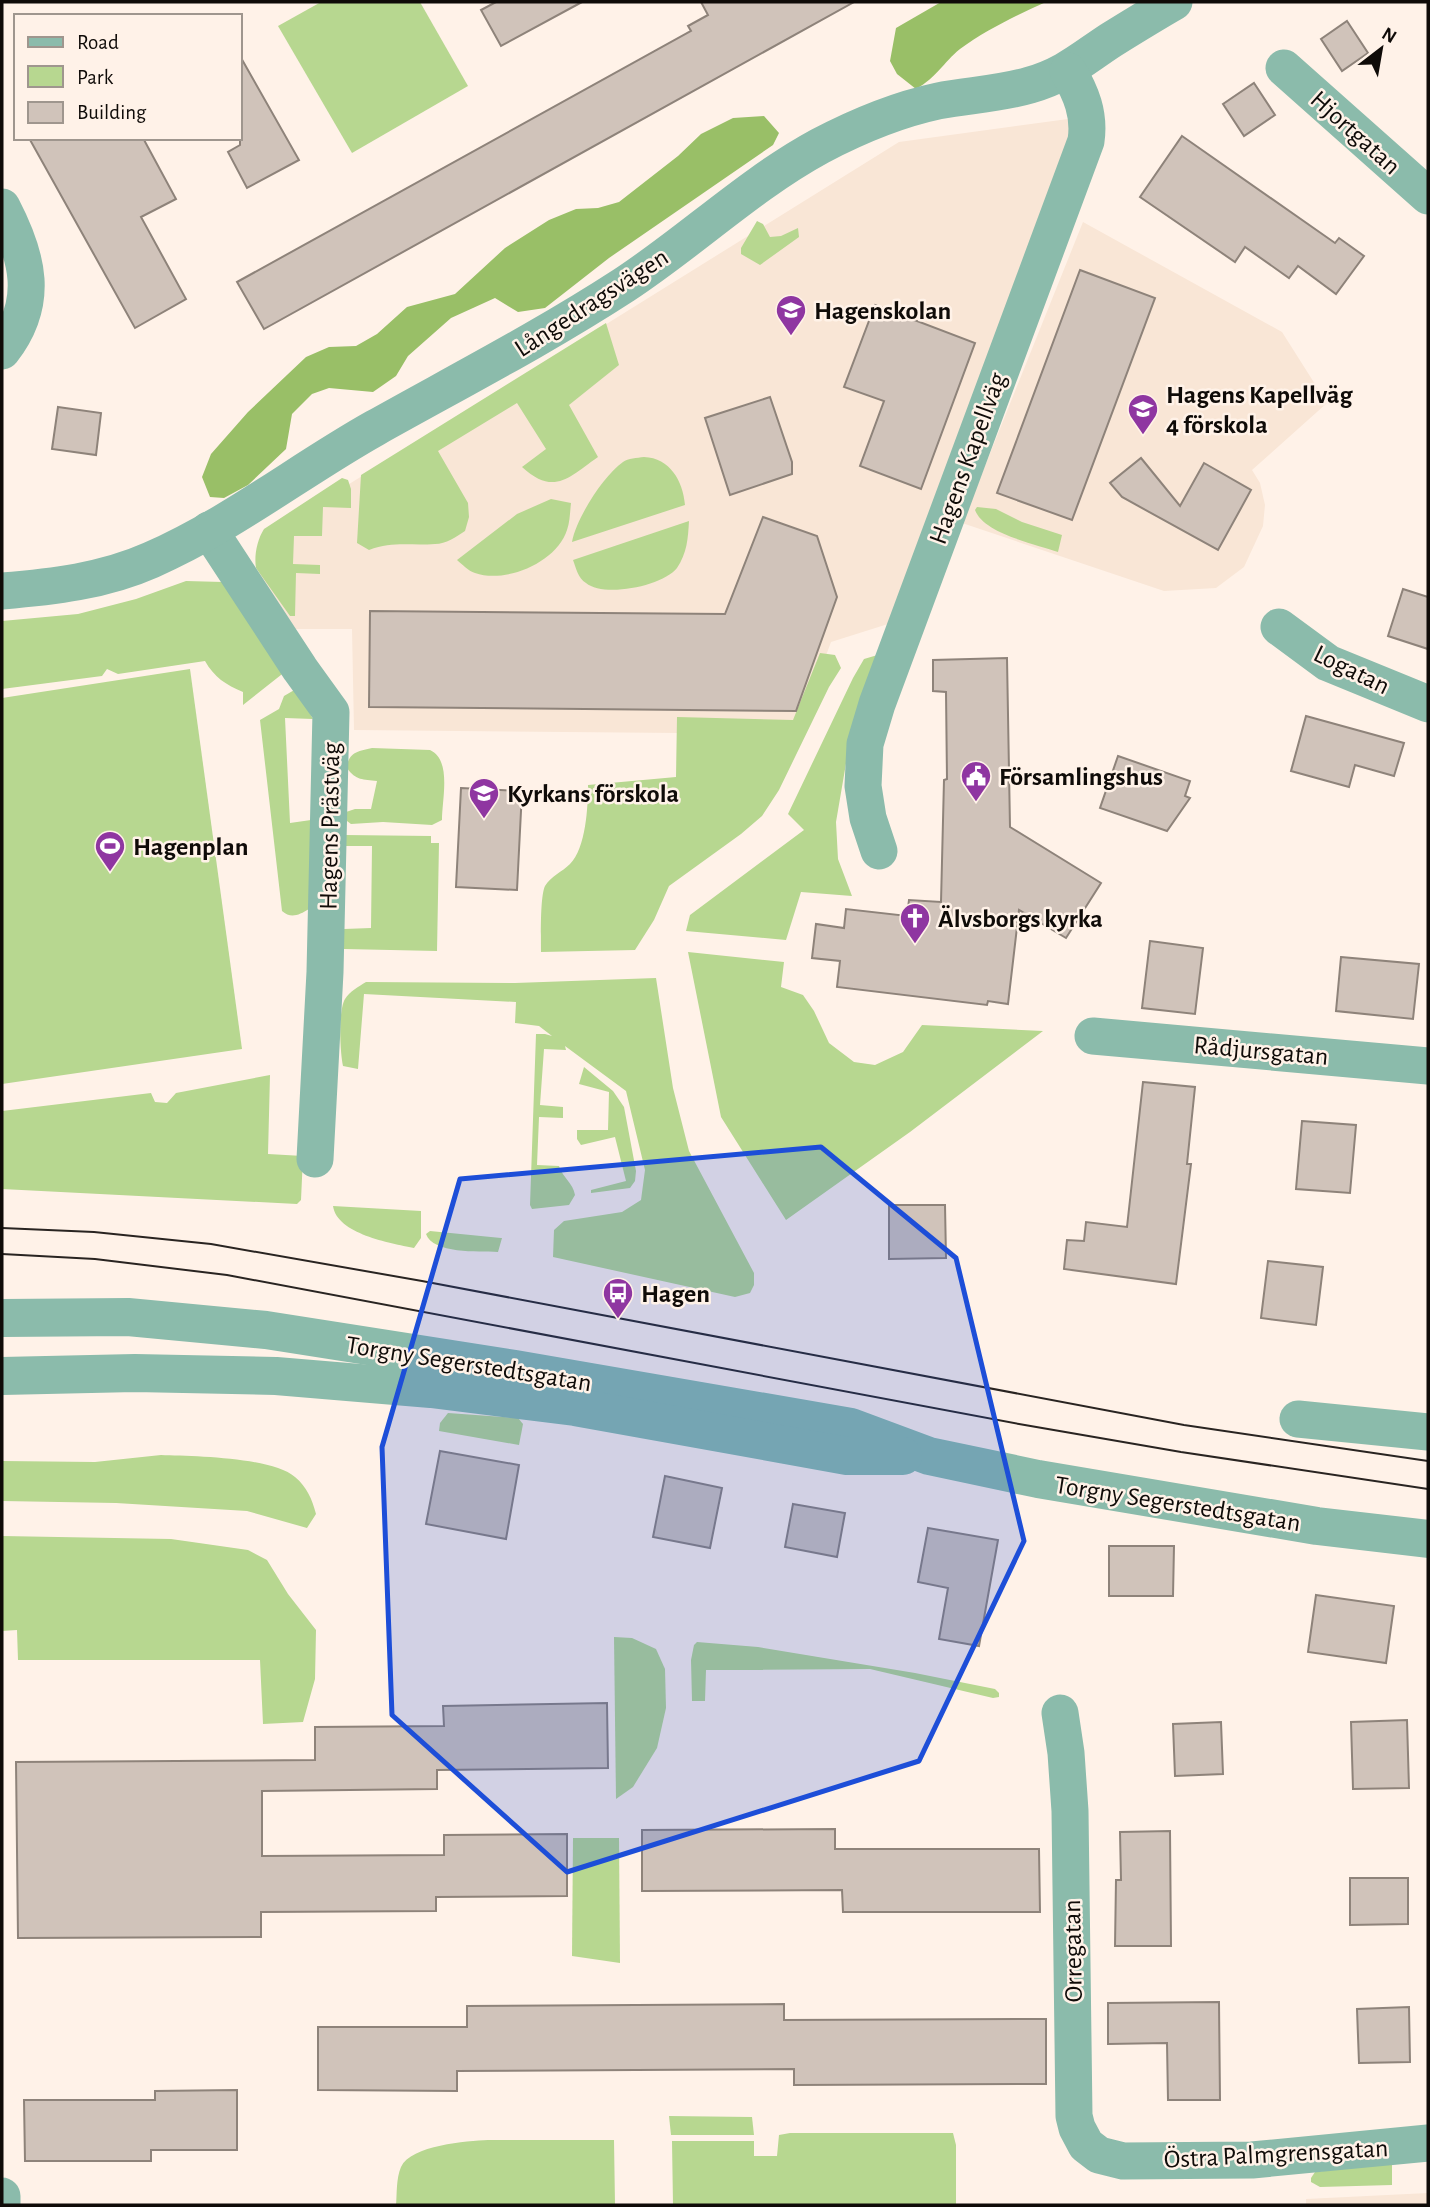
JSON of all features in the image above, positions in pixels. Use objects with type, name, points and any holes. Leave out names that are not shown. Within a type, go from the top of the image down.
[{"type":"street","name":"Långedragsvägen","points":[[2,591],[43,588],[97,579],[150,561],[209,530],[372,429],[495,363],[626,284],[789,164],[822,145],[877,118],[939,101],[992,94],[1031,85],[1068,71],[1110,40],[1174,2]]},
{"type":"street","name":"Hjortgatan","points":[[1284,68],[1428,196]]},
{"type":"street","name":"Hagens Kapellväg","points":[[878,851],[868,818],[863,786],[865,744],[901,634],[1086,141],[1086,113],[1080,91],[1068,71]]},
{"type":"street","points":[[2,207],[20,242],[27,291],[22,315],[2,351]]},
{"type":"street","name":"Hagens Prästväg","points":[[209,530],[331,712],[325,972],[315,1159]]},
{"type":"street","name":"Logatan","points":[[1279,627],[1328,663],[1428,704]]},
{"type":"street","name":"Rådjursgatan","points":[[1093,1036],[1428,1066]]},
{"type":"street","name":"Torgny Segerstedtsgatan","points":[[2,1318],[128,1317],[266,1330],[516,1369],[851,1427],[929,1456],[1051,1482],[1317,1526],[1428,1539]]},
{"type":"street","name":"Torgny Segerstedtsgatan","points":[[2,1376],[135,1373],[250,1376],[409,1387],[536,1401],[847,1456],[929,1456]]},
{"type":"street","points":[[1298,1419],[1428,1432]]},
{"type":"street","name":"Orregatan","points":[[1060,1713],[1070,1811],[1074,2116],[1086,2145],[1099,2155],[1123,2161]]},
{"type":"street","name":"Östra Palmgrensgatan","points":[[1123,2161],[1252,2160],[1428,2143]]},
{"type":"street","points":[[2,2196],[2,2205]]},
{"type":"highlighted area","points":[[821,1147],[956,1258],[1024,1541],[919,1761],[567,1872],[392,1715],[382,1447],[460,1179]]},
{"type":"shaded area","name":"Hagenskolan","points":[[1068,119],[1075,132],[888,624],[831,642],[797,734],[354,730],[352,629],[285,629],[258,570],[272,532],[899,142]]},
{"type":"shaded area","name":"Hagens Kapellväg 4 förskola","points":[[1083,222],[1282,332],[1327,403],[1252,470],[1260,483],[1265,505],[1263,526],[1244,567],[1216,588],[1164,591],[962,523]]},
{"type":"shaded area","points":[[1428,2193],[1428,2205],[1306,2205],[1306,2199]]},
{"type":"green space","points":[[321,2],[420,2],[468,86],[352,153],[278,26]]},
{"type":"green space","points":[[941,2],[1046,2],[970,42],[916,89],[897,74],[890,61],[896,28]]},
{"type":"green space","points":[[764,116],[779,133],[773,145],[609,258],[545,308],[518,312],[495,298],[451,318],[408,356],[396,376],[373,392],[329,388],[312,394],[292,414],[286,449],[248,485],[224,498],[210,497],[202,477],[211,454],[248,412],[306,357],[329,347],[356,346],[377,334],[407,307],[455,294],[505,248],[549,220],[576,209],[598,208],[619,202],[678,156],[701,134],[733,118]]},
{"type":"green space","points":[[757,221],[763,224],[770,237],[781,236],[798,228],[799,237],[760,265],[741,254],[741,248]]},
{"type":"green space","points":[[606,323],[619,365],[569,405],[598,457],[561,481],[543,481],[533,476],[522,467],[546,449],[517,403],[438,451],[468,503],[469,517],[465,531],[439,544],[394,545],[369,550],[357,543],[361,475]]},
{"type":"green space","points":[[644,457],[661,462],[674,472],[685,505],[572,542],[585,510],[607,477],[625,461]]},
{"type":"green space","points":[[342,478],[348,480],[351,489],[351,508],[323,507],[322,536],[294,536],[293,564],[320,565],[320,574],[296,573],[295,616],[290,616],[256,568],[260,538],[264,529]]},
{"type":"green space","points":[[551,499],[571,503],[569,520],[561,541],[542,561],[515,573],[487,576],[472,572],[457,560],[517,514]]},
{"type":"green space","points":[[977,507],[996,509],[1022,522],[1062,535],[1058,552],[999,532],[980,518],[975,510]]},
{"type":"green space","points":[[689,521],[683,557],[677,568],[659,580],[633,588],[606,590],[586,583],[578,573],[573,560]]},
{"type":"green space","points":[[186,581],[223,582],[286,671],[243,705],[243,692],[221,680],[205,661],[118,674],[107,669],[102,676],[2,689],[2,621],[78,614],[136,599]]},
{"type":"green space","points":[[820,653],[835,655],[841,668],[779,790],[762,816],[669,886],[654,920],[635,950],[541,952],[543,891],[550,879],[570,864],[580,848],[587,815],[588,785],[676,777],[677,717],[793,720]]},
{"type":"green space","points":[[881,654],[850,740],[836,822],[838,859],[852,896],[801,892],[786,940],[686,931],[690,915],[804,830],[788,814],[864,659]]},
{"type":"green space","name":"Hagenplan","points":[[190,669],[242,1049],[2,1084],[2,698]]},
{"type":"green space","points":[[296,689],[313,719],[285,718],[290,823],[311,820],[309,909],[292,915],[282,911],[260,720],[279,709],[284,696]]},
{"type":"green space","points":[[372,748],[430,750],[437,755],[444,781],[442,820],[432,825],[383,822],[351,824],[343,818],[346,812],[355,809],[371,809],[377,781],[357,777],[347,768],[352,755]]},
{"type":"green space","points":[[345,835],[431,836],[431,843],[439,843],[437,951],[344,949],[344,929],[371,928],[372,846],[345,846]]},
{"type":"green space","points":[[688,952],[784,962],[781,987],[803,995],[829,1043],[854,1062],[875,1065],[903,1052],[922,1025],[1043,1031],[910,1132],[786,1220],[721,1117]]},
{"type":"green space","points":[[656,978],[673,1088],[689,1151],[754,1273],[754,1285],[750,1293],[735,1297],[553,1257],[554,1230],[564,1221],[622,1212],[641,1200],[645,1170],[626,1091],[565,1046],[566,1050],[544,1049],[540,1105],[563,1107],[563,1118],[539,1117],[537,1165],[559,1166],[575,1195],[569,1205],[532,1209],[536,1034],[552,1036],[539,1026],[515,1023],[516,1002],[364,994],[358,1069],[343,1066],[340,1032],[343,1005],[354,989],[366,982],[515,983]]},
{"type":"green space","points":[[584,1067],[613,1091],[624,1107],[636,1171],[635,1181],[630,1188],[591,1193],[591,1190],[626,1181],[615,1137],[581,1145],[577,1139],[577,1130],[608,1130],[609,1092],[579,1084]]},
{"type":"green space","points":[[270,1075],[268,1154],[303,1156],[301,1200],[297,1204],[2,1189],[2,1111],[151,1093],[155,1102],[167,1103],[176,1093]]},
{"type":"green space","points":[[333,1206],[421,1211],[421,1238],[414,1248],[366,1236],[344,1224]]},
{"type":"green space","points":[[430,1231],[502,1238],[498,1252],[457,1250],[437,1245],[426,1234]]},
{"type":"green space","points":[[448,1413],[518,1418],[523,1424],[519,1445],[439,1431],[440,1423]]},
{"type":"green space","points":[[161,1455],[231,1459],[284,1470],[303,1485],[316,1514],[307,1528],[247,1511],[116,1503],[2,1501],[2,1461],[95,1462]]},
{"type":"green space","points":[[2,1536],[171,1539],[248,1550],[267,1560],[288,1594],[316,1630],[315,1679],[303,1722],[263,1724],[260,1660],[18,1660],[17,1630],[2,1631]]},
{"type":"green space","points":[[614,1637],[632,1638],[656,1649],[665,1669],[666,1708],[657,1748],[633,1787],[616,1799]]},
{"type":"green space","points":[[697,1642],[758,1647],[915,1673],[995,1689],[999,1697],[993,1698],[870,1669],[706,1670],[705,1701],[692,1701],[691,1660]]},
{"type":"green space","points":[[573,1838],[619,1838],[620,1963],[572,1956]]},
{"type":"green space","points":[[669,2116],[752,2117],[754,2135],[671,2135]]},
{"type":"green space","points":[[953,2133],[956,2145],[956,2205],[673,2205],[672,2141],[754,2141],[754,2156],[777,2156],[779,2135]]},
{"type":"green space","points":[[488,2140],[614,2140],[615,2205],[396,2205],[398,2176],[407,2160],[427,2149]]},
{"type":"green space","points":[[1392,2163],[1392,2185],[1320,2187],[1311,2182],[1315,2172]]},
{"type":"building","points":[[496,2],[582,2],[501,46],[481,10]]},
{"type":"building","points":[[701,2],[854,2],[264,329],[237,282],[691,31],[688,26],[708,15]]},
{"type":"building","points":[[1347,21],[1368,53],[1342,71],[1321,39]]},
{"type":"building","points":[[242,60],[299,160],[247,188],[228,152],[240,145]]},
{"type":"building","points":[[1254,83],[1275,115],[1244,136],[1223,104]]},
{"type":"building","points":[[1182,136],[1335,243],[1339,238],[1364,256],[1336,294],[1298,266],[1289,278],[1245,247],[1235,262],[1140,197]]},
{"type":"building","points":[[30,140],[144,140],[176,199],[141,217],[186,299],[135,328]]},
{"type":"building","points":[[1080,270],[1155,298],[1072,520],[997,493]]},
{"type":"building","points":[[875,305],[975,343],[921,489],[860,466],[884,401],[844,387]]},
{"type":"building","points":[[770,397],[792,462],[792,474],[730,495],[705,418]]},
{"type":"building","points":[[58,407],[101,413],[96,455],[52,449]]},
{"type":"building","points":[[1141,458],[1180,506],[1204,463],[1251,490],[1218,550],[1122,497],[1110,483]]},
{"type":"building","points":[[763,517],[817,536],[837,597],[796,711],[369,707],[370,611],[725,614]]},
{"type":"building","points":[[1403,589],[1428,597],[1428,649],[1388,636]]},
{"type":"building","points":[[1007,658],[1010,827],[1101,883],[1066,938],[1019,910],[1008,1004],[988,1001],[987,1005],[837,987],[840,961],[812,958],[816,924],[844,928],[846,909],[907,916],[909,900],[941,902],[944,780],[947,779],[946,692],[933,691],[933,660]]},
{"type":"building","points":[[1306,716],[1404,743],[1394,776],[1355,765],[1349,787],[1291,771]]},
{"type":"building","points":[[1118,756],[1190,781],[1185,796],[1190,798],[1167,831],[1100,808]]},
{"type":"building","points":[[461,788],[522,791],[517,890],[456,887]]},
{"type":"building","points":[[1150,941],[1203,948],[1195,1014],[1142,1008]]},
{"type":"building","points":[[1341,957],[1419,964],[1413,1019],[1336,1011]]},
{"type":"building","points":[[1143,1082],[1195,1087],[1187,1164],[1191,1164],[1176,1284],[1064,1269],[1067,1240],[1084,1241],[1086,1222],[1127,1227]]},
{"type":"building","points":[[1302,1121],[1356,1125],[1350,1193],[1296,1189]]},
{"type":"building","points":[[889,1205],[945,1205],[946,1258],[889,1259]]},
{"type":"building","points":[[1268,1261],[1323,1267],[1316,1325],[1261,1318]]},
{"type":"building","points":[[440,1451],[519,1465],[506,1539],[426,1524]]},
{"type":"building","points":[[665,1476],[722,1488],[710,1548],[653,1537]]},
{"type":"building","points":[[793,1504],[845,1513],[837,1557],[785,1547]]},
{"type":"building","points":[[928,1528],[998,1540],[979,1646],[939,1639],[948,1588],[918,1582]]},
{"type":"building","points":[[1109,1546],[1174,1546],[1173,1596],[1109,1596]]},
{"type":"building","points":[[1316,1595],[1394,1606],[1386,1663],[1308,1652]]},
{"type":"building","points":[[607,1703],[608,1768],[437,1770],[437,1789],[262,1791],[262,1856],[444,1855],[444,1835],[567,1834],[567,1896],[436,1897],[436,1911],[261,1912],[261,1937],[18,1938],[16,1762],[315,1760],[315,1727],[444,1726],[443,1706]]},
{"type":"building","points":[[1407,1720],[1409,1788],[1353,1789],[1351,1722]]},
{"type":"building","points":[[1221,1722],[1223,1774],[1175,1776],[1173,1724]]},
{"type":"building","points":[[835,1829],[835,1849],[1039,1849],[1040,1912],[843,1912],[842,1890],[642,1891],[642,1830]]},
{"type":"building","points":[[1170,1831],[1171,1946],[1115,1946],[1116,1880],[1121,1880],[1120,1832]]},
{"type":"building","points":[[1350,1878],[1408,1878],[1408,1924],[1350,1925]]},
{"type":"building","points":[[1219,2002],[1220,2100],[1168,2100],[1167,2043],[1108,2044],[1108,2003]]},
{"type":"building","points":[[784,2004],[784,2020],[1046,2019],[1046,2084],[794,2085],[794,2069],[457,2071],[457,2091],[318,2090],[318,2027],[467,2027],[467,2006]]},
{"type":"building","points":[[1409,2007],[1410,2062],[1359,2063],[1357,2009]]},
{"type":"building","points":[[237,2090],[237,2150],[151,2150],[151,2161],[25,2161],[24,2100],[155,2100],[155,2091]]},
{"type":"tram line","points":[[2,1228],[94,1232],[211,1244],[422,1281],[1184,1425],[1428,1461]]},
{"type":"tram line","points":[[2,1254],[95,1259],[227,1275],[1019,1424],[1181,1452],[1428,1489]]},
{"type":"place","name":"Hagenskolan","points":[[791,337]]},
{"type":"place","name":"Hagens Kapellväg 4 förskola","points":[[1143,436]]},
{"type":"place","name":"Församlingshus","points":[[976,803]]},
{"type":"place","name":"Kyrkans förskola","points":[[484,820]]},
{"type":"place","name":"Hagenplan","points":[[110,873]]},
{"type":"place","name":"Älvsborgs kyrka","points":[[915,945]]},
{"type":"place","name":"Hagen","points":[[618,1320]]}]
